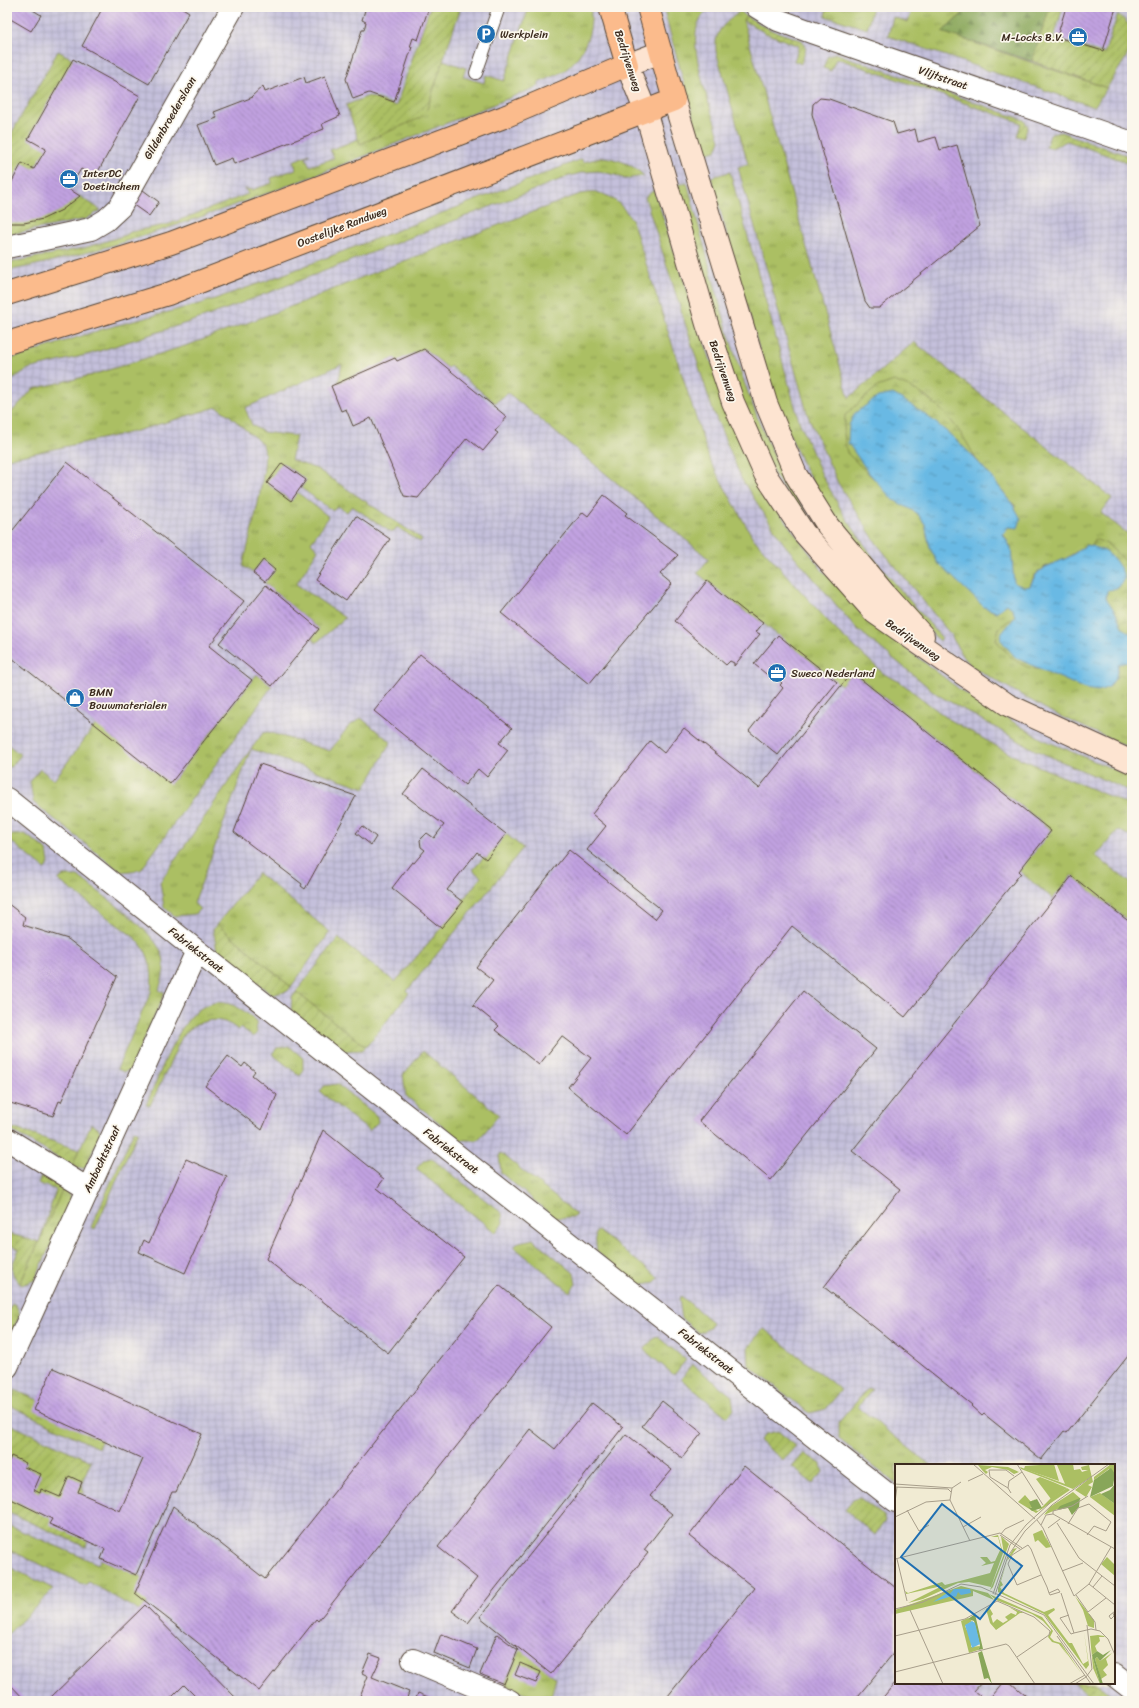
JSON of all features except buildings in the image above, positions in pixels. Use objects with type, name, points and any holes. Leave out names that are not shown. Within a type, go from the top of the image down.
[{"type":"main road","name":"Bedrijvenweg","points":[[610,7],[627,65],[645,110],[707,324],[733,402],[765,474],[804,533],[875,614],[1008,705],[1132,762]]},
{"type":"main road","name":"Bedrijvenweg","points":[[648,7],[674,100],[766,403],[796,475],[828,526],[885,594],[950,665]]},
{"type":"main road","points":[[7,294],[171,244],[504,117],[661,52]]},
{"type":"main road","name":"Oostelijke Randweg","points":[[7,343],[168,294],[674,100]]},
{"type":"street","name":"Gildenbroederslaan","points":[[7,247],[91,229],[106,220],[120,207],[233,7]]},
{"type":"street","name":"Vlijtstraat","points":[[757,7],[778,20],[810,32],[1132,143]]},
{"type":"street","name":"Fabriekstraat","points":[[7,799],[197,951],[895,1500]]},
{"type":"street","name":"Ambachtstraat","points":[[7,1367],[197,951]]},
{"type":"street","points":[[7,1139],[88,1189]]},
{"type":"street","points":[[413,1660],[510,1701]]},
{"type":"street","points":[[1115,1676],[1132,1689]]},
{"type":"lane","points":[[476,73],[499,7]]},
{"type":"shaded area","points":[[7,7],[1132,7],[1132,1701],[7,1701]]},
{"type":"green space","points":[[430,7],[461,7],[426,112],[420,118],[360,144],[346,105],[369,96],[396,106]]},
{"type":"green space","points":[[529,7],[590,7],[591,25],[582,51],[564,71],[538,83],[539,86],[308,178],[197,218],[122,243],[46,263],[7,271],[7,263],[84,248],[126,235],[130,232],[169,224],[248,194],[245,189],[252,190],[272,183],[271,178],[296,169],[293,161],[310,154],[305,157],[310,166],[334,158],[330,150],[358,139],[360,143],[426,112],[443,60],[466,68],[463,77],[484,83],[486,75],[504,81]]},
{"type":"green space","points":[[663,7],[711,7],[704,13],[699,21],[696,39],[699,68],[720,140],[716,151],[705,154],[703,152]]},
{"type":"green space","points":[[827,7],[873,7],[867,29],[825,16]]},
{"type":"green space","points":[[913,7],[970,7],[942,32],[1107,88],[1094,107],[888,36],[893,17],[908,22]]},
{"type":"green space","points":[[970,7],[1050,7],[1032,61],[942,32]]},
{"type":"green space","points":[[1050,7],[1063,7],[1054,38],[1104,54],[1118,14],[1132,27],[1132,48],[1107,88],[1032,61]]},
{"type":"green space","points":[[740,11],[746,16],[743,20],[849,398],[914,342],[1112,498],[1101,513],[1132,537],[1132,686],[1127,692],[1128,701],[1132,705],[1132,749],[1051,712],[971,666],[960,652],[951,635],[877,544],[838,483],[808,416],[738,167],[748,164],[716,51],[716,43],[719,32],[725,24]],"holes":[[[948,432],[975,458],[1015,506],[1018,527],[1008,527],[1003,533],[1011,548],[1007,604],[996,612],[984,607],[930,548],[925,524],[917,513],[906,506],[869,473]],[[1086,545],[1102,548],[1119,661],[1116,677],[1109,687],[1059,676],[1033,665],[1019,613],[1034,576],[1044,567],[1064,560]]]},
{"type":"green space","points":[[746,16],[771,30],[802,40],[806,49],[801,64],[794,61],[799,46],[765,33],[743,20]]},
{"type":"green space","points":[[58,51],[73,59],[69,189],[101,210],[86,219],[7,235],[7,141]]},
{"type":"green space","points":[[835,53],[1024,120],[1028,126],[1024,138],[1017,136],[1021,123],[836,58],[831,71],[823,68],[827,57]]},
{"type":"green space","points":[[1058,131],[1132,157],[1132,164],[1067,141],[1052,148],[1046,147],[1050,135]]},
{"type":"green space","points":[[604,157],[626,163],[635,168],[644,176],[625,179],[598,171],[584,172],[567,177],[208,316],[90,354],[28,369],[14,378],[7,386],[7,360],[103,329],[203,303],[266,281],[582,159],[583,162]]},
{"type":"green space","points":[[730,172],[799,421],[822,475],[844,515],[875,560],[942,638],[940,641],[897,601],[823,503],[801,460],[780,412],[758,345],[711,177]]},
{"type":"green space","points":[[687,182],[732,345],[760,425],[778,463],[806,512],[832,546],[870,589],[806,522],[774,474],[742,411],[676,185]]},
{"type":"green space","points":[[654,190],[710,359],[770,500],[822,570],[882,630],[963,692],[1044,740],[1132,777],[1132,792],[1035,750],[938,695],[856,628],[784,544],[742,480],[712,408],[645,197]]},
{"type":"green space","points":[[596,192],[608,196],[617,202],[632,220],[710,461],[753,538],[835,629],[884,674],[900,682],[947,718],[1012,755],[1132,806],[1132,837],[1118,830],[1096,856],[1132,884],[1132,924],[1072,876],[1053,899],[1019,871],[1051,830],[852,672],[842,685],[837,682],[697,573],[709,559],[508,393],[495,403],[450,366],[448,368],[424,349],[397,361],[395,358],[338,383],[342,364],[245,408],[252,425],[263,432],[296,436],[291,460],[317,469],[422,539],[420,542],[397,527],[392,533],[352,506],[347,512],[337,506],[333,511],[301,488],[306,480],[282,463],[268,484],[291,501],[297,492],[329,517],[311,542],[318,550],[296,584],[345,618],[316,643],[312,638],[319,629],[266,585],[265,582],[274,570],[263,560],[253,573],[243,566],[262,485],[265,454],[263,445],[230,416],[217,407],[133,432],[7,459],[7,417],[33,389],[92,375],[191,344],[580,194]]},
{"type":"green space","points":[[894,381],[917,391],[935,404],[958,429],[975,458],[964,450],[874,479],[847,453],[844,434],[845,415],[877,387]]},
{"type":"green space","points":[[1094,539],[1107,544],[1130,565],[1132,586],[1128,598],[1131,616],[1130,637],[1125,654],[1088,575],[1107,561],[1092,546]]},
{"type":"green space","points":[[1019,613],[1044,670],[1022,665],[1011,657],[996,640],[999,628]]},
{"type":"green space","points":[[257,674],[272,686],[141,870],[121,872],[33,802],[30,782],[40,769],[54,780],[96,724],[171,783]]},
{"type":"green space","points":[[361,718],[391,742],[365,788],[251,749],[263,733],[268,732],[330,751],[348,727]]},
{"type":"green space","points":[[7,744],[21,755],[11,767],[7,767]]},
{"type":"green space","points":[[251,749],[194,903],[200,909],[195,914],[174,916],[164,907],[160,882]]},
{"type":"green space","points":[[25,834],[47,850],[49,863],[45,869],[8,839],[11,835]]},
{"type":"green space","points":[[506,834],[523,848],[407,991],[409,993],[366,1047],[296,992],[338,938],[395,982],[441,928],[481,877],[473,870],[484,857],[486,859]]},
{"type":"green space","points":[[258,873],[330,932],[291,987],[217,924]]},
{"type":"green space","points":[[63,876],[78,876],[126,913],[150,935],[163,957],[164,969],[159,990],[165,993],[130,1070],[124,1072],[117,1069],[151,992],[152,977],[148,956],[135,938],[58,880]]},
{"type":"green space","points":[[217,924],[291,987],[288,991],[272,995],[217,951],[213,929]]},
{"type":"green space","points":[[296,992],[366,1047],[363,1050],[342,1051],[291,1010],[292,997]]},
{"type":"green space","points":[[218,1002],[229,1004],[238,1008],[256,1020],[257,1034],[253,1037],[241,1027],[238,1030],[231,1025],[217,1020],[210,1020],[196,1025],[183,1035],[150,1106],[146,1105],[177,1036],[185,1024],[203,1007],[208,1004]]},
{"type":"green space","points":[[289,1046],[303,1058],[303,1072],[300,1076],[272,1054],[277,1048]]},
{"type":"green space","points":[[423,1051],[499,1115],[478,1140],[461,1140],[406,1096],[403,1075]]},
{"type":"green space","points":[[337,1084],[377,1116],[378,1122],[369,1131],[320,1092],[324,1086]]},
{"type":"green space","points":[[91,1124],[98,1128],[101,1133],[85,1168],[77,1169],[72,1166]]},
{"type":"green space","points":[[13,1128],[79,1150],[72,1166],[12,1131]]},
{"type":"green space","points":[[134,1130],[138,1132],[95,1229],[91,1227]]},
{"type":"green space","points":[[501,1153],[576,1214],[574,1217],[555,1218],[501,1173],[499,1156]]},
{"type":"green space","points":[[431,1158],[502,1213],[503,1223],[496,1233],[416,1169],[424,1160]]},
{"type":"green space","points":[[41,1176],[64,1186],[39,1241],[56,1190],[38,1183]]},
{"type":"green space","points":[[64,1186],[67,1189],[71,1200],[35,1280],[22,1285],[20,1284]]},
{"type":"green space","points":[[597,1230],[659,1278],[655,1282],[637,1285],[597,1252],[595,1233]]},
{"type":"green space","points":[[7,1233],[39,1242],[20,1284],[12,1271],[13,1263],[19,1249],[7,1244]]},
{"type":"green space","points":[[533,1239],[574,1273],[576,1284],[570,1292],[514,1247],[519,1242]]},
{"type":"green space","points":[[681,1296],[712,1322],[710,1328],[699,1333],[682,1319],[679,1299]]},
{"type":"green space","points":[[12,1303],[16,1305],[20,1315],[7,1342],[7,1315]]},
{"type":"green space","points":[[763,1328],[841,1390],[826,1409],[809,1413],[749,1366],[748,1348]]},
{"type":"green space","points":[[658,1337],[686,1360],[674,1375],[644,1350],[654,1338]]},
{"type":"green space","points":[[692,1364],[732,1396],[734,1410],[727,1417],[681,1379]]},
{"type":"green space","points":[[868,1388],[872,1390],[858,1407],[929,1464],[895,1464],[895,1483],[839,1439],[839,1422]]},
{"type":"green space","points":[[15,1390],[38,1400],[102,1440],[98,1448],[11,1406],[10,1405]]},
{"type":"green space","points":[[7,1423],[91,1461],[82,1482],[89,1541],[86,1547],[7,1512]]},
{"type":"green space","points":[[778,1431],[796,1446],[783,1460],[759,1441],[765,1434]]},
{"type":"green space","points":[[804,1453],[821,1464],[823,1472],[813,1484],[792,1467]]},
{"type":"green space","points":[[860,1498],[884,1516],[885,1521],[875,1535],[845,1510],[854,1499]]},
{"type":"green space","points":[[7,1525],[98,1564],[101,1559],[142,1577],[148,1603],[139,1611],[89,1582],[85,1585],[7,1549]]},
{"type":"green space","points":[[7,1566],[54,1589],[8,1634],[7,1633]]},
{"type":"green space","points":[[521,1649],[556,1678],[550,1701],[504,1686]]},
{"type":"green space","points":[[1075,1684],[1097,1684],[1119,1701],[1097,1701]]},
{"type":"water","points":[[893,394],[934,421],[971,454],[993,479],[1015,508],[1021,519],[1018,528],[1008,527],[1003,534],[1011,548],[1014,583],[1024,587],[1030,586],[1036,575],[1043,569],[1069,557],[1086,545],[1100,549],[1110,555],[1118,564],[1125,577],[1119,587],[1107,591],[1106,598],[1116,613],[1122,627],[1132,635],[1132,663],[1128,662],[1118,664],[1116,677],[1109,687],[1098,691],[1085,689],[1016,658],[1000,639],[1002,633],[1015,617],[1013,609],[1007,604],[996,612],[984,607],[938,563],[930,548],[925,524],[917,513],[892,499],[869,473],[848,443],[849,425],[855,413],[878,397]]},
{"type":"place","name":"Werkplein","points":[[486,34]]},
{"type":"place","name":"M-Locks B.V.","points":[[1078,37]]},
{"type":"place","name":"InterDC Doetinchem","points":[[69,179]]},
{"type":"place","name":"Sweco Nederland","points":[[777,673]]},
{"type":"place","name":"BMN Bouwmaterialen","points":[[75,698]]}]
